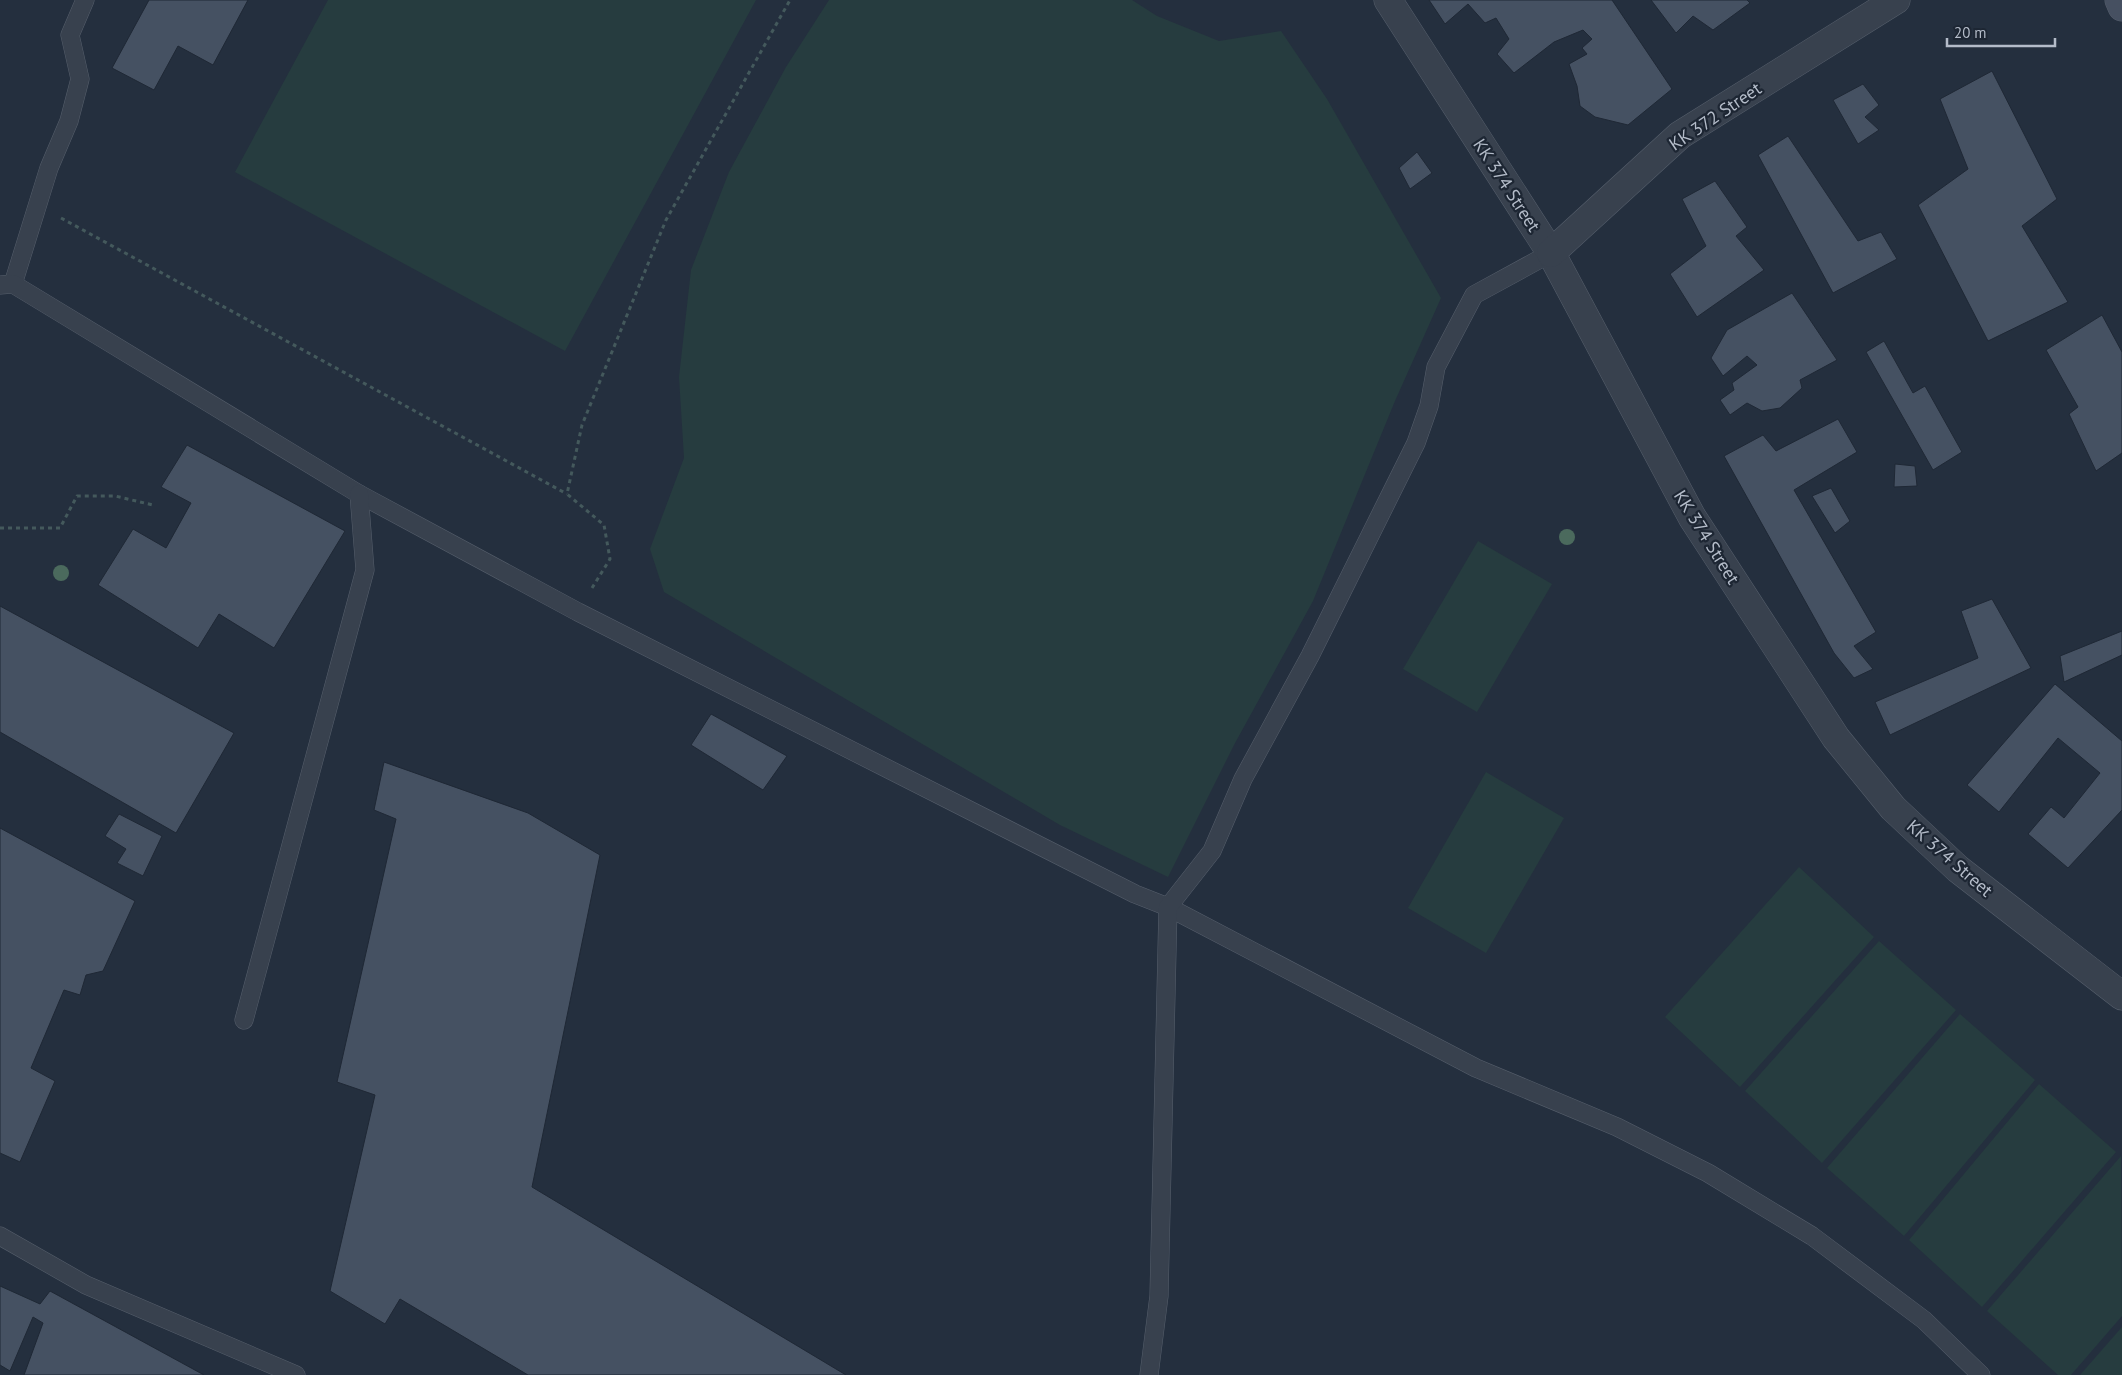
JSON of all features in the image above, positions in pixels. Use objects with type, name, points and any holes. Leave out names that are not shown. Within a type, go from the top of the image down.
[{"type":"main road","points":[[2119,0],[2122,7]]},
{"type":"street","name":"KK 374 Street","points":[[1388,0],[1550,253],[1692,517],[1836,738],[1893,808],[1958,869],[2122,996]]},
{"type":"street","name":"KK 372 Street","points":[[1550,253],[1680,135],[1896,0]]},
{"type":"lane","points":[[86,0],[70,35],[80,79],[69,121],[6,285],[358,494],[578,612],[1135,894],[1168,907],[1476,1068],[1616,1127],[1708,1173],[1812,1236],[1924,1320],[1981,1375]]},
{"type":"lane","points":[[1149,1375],[1159,1296],[1168,907],[1212,850],[1243,779],[1319,639],[1416,443],[1429,406],[1436,367],[1474,295],[1550,253]]},
{"type":"lane","points":[[244,1020],[365,570],[358,494]]},
{"type":"lane","points":[[0,1236],[86,1285],[296,1375]]},
{"type":"path","points":[[567,494],[582,425],[666,220],[790,0]]},
{"type":"path","points":[[37,205],[567,494],[604,525],[610,559],[578,612]]},
{"type":"path","points":[[0,528],[60,528],[77,496],[115,496],[153,505]]},
{"type":"green space","points":[[328,0],[756,0],[565,351],[235,172]]},
{"type":"green space","points":[[829,0],[1132,0],[1157,16],[1219,41],[1281,31],[1327,99],[1441,298],[1395,401],[1313,601],[1234,745],[1168,877],[1060,825],[664,592],[650,549],[684,458],[679,377],[691,270],[729,172],[786,67]]},
{"type":"green space","points":[[1478,541],[1552,584],[1477,712],[1403,669]]},
{"type":"green space","points":[[1486,772],[1564,818],[1486,953],[1408,908]]},
{"type":"green space","points":[[1799,867],[1874,937],[1740,1087],[1665,1017]]},
{"type":"green space","points":[[1879,941],[1956,1010],[1822,1163],[1745,1091]]},
{"type":"green space","points":[[1960,1014],[2035,1080],[1904,1236],[1827,1168]]},
{"type":"green space","points":[[2039,1084],[2116,1152],[1982,1307],[1909,1240]]},
{"type":"green space","points":[[2121,1156],[2122,1316],[2071,1375],[2058,1375],[1987,1311]]},
{"type":"green space","points":[[2122,1327],[2122,1375],[2080,1375]]},
{"type":"building","points":[[149,0],[248,0],[213,65],[178,46],[154,90],[112,68]]},
{"type":"building","points":[[1429,0],[1612,0],[1672,89],[1628,125],[1595,117],[1580,106],[1577,86],[1569,64],[1587,54],[1582,48],[1592,39],[1583,30],[1554,42],[1514,73],[1497,54],[1509,39],[1496,18],[1485,23],[1468,4],[1445,24]]},
{"type":"building","points":[[1651,0],[1747,0],[1750,3],[1713,30],[1693,16],[1676,33]]},
{"type":"building","points":[[1992,71],[2057,199],[2022,226],[2068,302],[1988,341],[1918,205],[1968,169],[1940,99]]},
{"type":"building","points":[[1863,84],[1879,105],[1865,117],[1879,130],[1858,144],[1833,100]]},
{"type":"building","points":[[1788,136],[1858,241],[1881,232],[1897,259],[1833,293],[1758,155]]},
{"type":"building","points":[[1417,152],[1432,173],[1410,189],[1399,168]]},
{"type":"building","points":[[1715,181],[1747,227],[1736,236],[1764,270],[1697,317],[1670,274],[1706,246],[1682,199]]},
{"type":"building","points":[[1792,293],[1837,360],[1800,380],[1802,388],[1780,408],[1762,411],[1747,403],[1730,415],[1720,400],[1734,390],[1732,383],[1757,365],[1747,356],[1723,376],[1711,358],[1727,330]]},
{"type":"building","points":[[2102,315],[2122,352],[2122,453],[2096,471],[2069,414],[2078,407],[2046,350]]},
{"type":"building","points":[[1884,341],[1913,393],[1925,386],[1962,452],[1933,470],[1866,352]]},
{"type":"building","points":[[1838,419],[1857,452],[1794,490],[1876,632],[1854,646],[1873,669],[1854,678],[1834,653],[1724,456],[1763,435],[1776,451]]},
{"type":"building","points":[[187,445],[345,531],[274,648],[219,614],[198,648],[98,585],[133,529],[166,548],[191,503],[161,487]]},
{"type":"building","points":[[1895,464],[1915,466],[1917,486],[1894,487]]},
{"type":"building","points":[[1831,488],[1850,521],[1835,533],[1812,496]]},
{"type":"building","points":[[1992,599],[2031,668],[1890,735],[1875,702],[1978,658],[1961,611]]},
{"type":"building","points":[[0,606],[234,733],[176,833],[0,732]]},
{"type":"building","points":[[2122,631],[2122,655],[2064,682],[2060,656]]},
{"type":"building","points":[[2055,684],[2122,741],[2122,810],[2068,868],[2028,834],[2051,807],[2064,818],[2100,773],[2058,738],[1999,812],[1967,785]]},
{"type":"building","points":[[711,714],[787,756],[763,790],[691,745]]},
{"type":"building","points":[[384,762],[528,813],[600,855],[532,1187],[846,1375],[528,1375],[400,1299],[385,1324],[330,1291],[375,1095],[337,1082],[396,819],[374,810]]},
{"type":"building","points":[[119,814],[162,836],[143,876],[117,863],[126,849],[105,836]]},
{"type":"building","points":[[0,828],[135,901],[103,971],[86,975],[80,995],[64,990],[31,1068],[55,1081],[20,1162],[0,1153]]},
{"type":"building","points":[[0,1286],[40,1304],[50,1291],[204,1375],[24,1375],[43,1323],[33,1317],[10,1371],[0,1365]]}]
